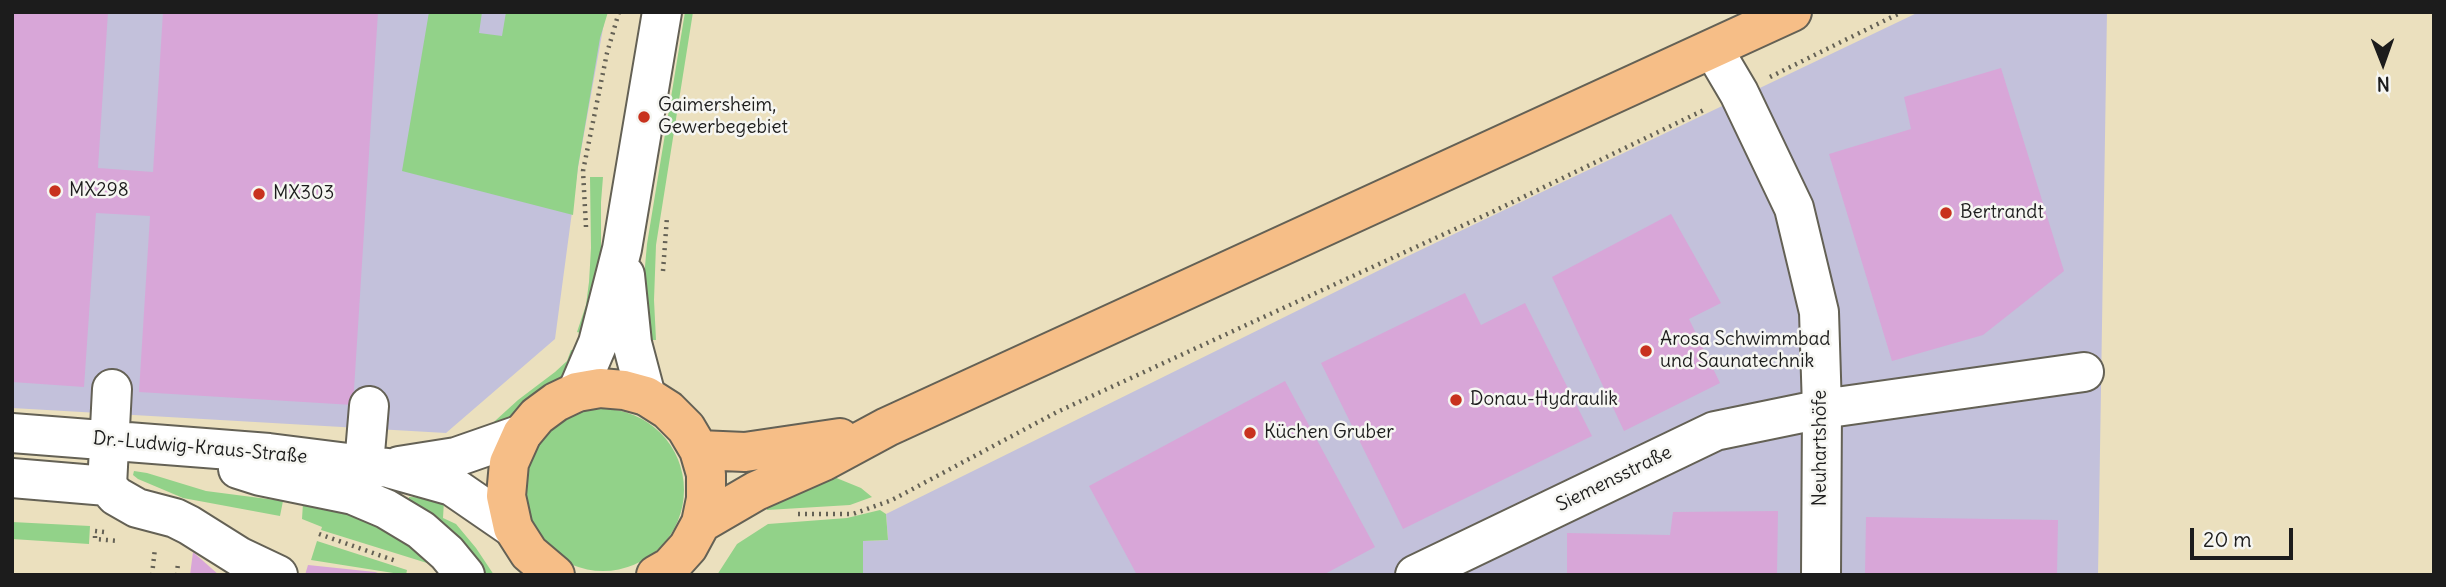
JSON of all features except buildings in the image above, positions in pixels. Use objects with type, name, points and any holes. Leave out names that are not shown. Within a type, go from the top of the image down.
[{"type":"main road","points":[[701,523],[756,491],[824,461],[887,428],[1791,12]]},
{"type":"main road","points":[[552,574],[528,553],[513,528],[506,496],[509,463],[522,434],[537,416],[556,402],[577,392],[600,388],[624,390],[646,396],[668,410],[686,428],[699,450],[706,474],[706,499],[701,523],[688,547],[670,566],[656,575]]},
{"type":"main road","points":[[699,450],[745,452],[818,443],[887,428]]},
{"type":"street","points":[[577,392],[598,343],[605,245],[662,12]]},
{"type":"street","name":"Neuhartshöfe","points":[[1713,49],[1739,93],[1794,208],[1819,312],[1822,409],[1821,575]]},
{"type":"street","points":[[605,245],[646,396]]},
{"type":"street","name":"Siemensstraße","points":[[1415,575],[1715,431],[1822,409],[2084,372]]},
{"type":"street","points":[[107,486],[112,389]]},
{"type":"street","points":[[369,406],[376,466]]},
{"type":"street","name":"Dr.-Ludwig-Kraus-Straße","points":[[12,433],[291,455],[376,466],[452,486],[513,528]]},
{"type":"street","name":"Dr.-Ludwig-Kraus-Straße","points":[[376,466],[456,457],[522,434]]},
{"type":"street","points":[[177,446],[260,476],[353,495],[386,509],[421,530],[447,553],[465,575]]},
{"type":"street","points":[[12,478],[107,486],[125,503],[175,518],[240,558],[278,575]]},
{"type":"path","points":[[605,245],[583,171],[607,53],[619,12]]},
{"type":"path","points":[[756,491],[763,519],[797,513],[853,514],[892,500],[1056,412],[1490,212],[1902,12]]},
{"type":"path","points":[[663,272],[668,208]]},
{"type":"path","points":[[319,534],[408,565]]},
{"type":"path","points":[[152,575],[155,544]]},
{"type":"path","points":[[177,575],[178,560]]},
{"type":"shaded area","points":[[12,12],[606,12],[578,167],[555,339],[446,433],[12,408]]},
{"type":"shaded area","points":[[1919,12],[2107,12],[2098,575],[863,575],[863,541],[888,540],[886,514],[1408,256]]},
{"type":"green space","points":[[429,12],[482,12],[479,33],[502,36],[506,12],[608,12],[600,38],[578,167],[573,215],[402,171]]},
{"type":"green space","points":[[685,12],[693,12],[656,245],[656,340],[646,340],[642,300],[647,244]]},
{"type":"green space","points":[[590,177],[603,177],[601,269],[587,335],[577,332],[586,305],[589,282]]},
{"type":"green space","points":[[571,350],[582,351],[565,376],[507,422],[474,440],[567,361]]},
{"type":"green space","points":[[603,409],[634,415],[660,433],[678,459],[684,490],[678,521],[660,547],[634,565],[603,571],[572,565],[546,547],[528,521],[522,490],[528,459],[546,433],[572,415]]},
{"type":"green space","points":[[134,471],[206,491],[283,501],[280,516],[183,498],[138,479],[133,475]]},
{"type":"green space","points":[[834,477],[861,488],[872,497],[850,505],[767,510],[765,499]]},
{"type":"green space","points":[[409,497],[438,498],[444,501],[443,518],[456,524],[494,575],[486,575],[452,532],[409,500]]},
{"type":"green space","points":[[303,503],[374,523],[428,559],[427,563],[321,530],[322,527],[302,519]]},
{"type":"green space","points":[[880,510],[886,514],[888,540],[863,541],[863,575],[717,575],[737,544],[768,524],[847,518]]},
{"type":"green space","points":[[12,522],[90,526],[89,544],[12,539]]},
{"type":"green space","points":[[317,541],[407,570],[406,575],[311,560]]},
{"type":"place","name":"Gaimersheim, Gewerbegebiet","points":[[644,117]]},
{"type":"place","name":"MX298","points":[[55,191]]},
{"type":"place","name":"MX303","points":[[259,194]]},
{"type":"place","name":"Bertrandt","points":[[1946,213]]},
{"type":"place","name":"Arosa Schwimmbad und Saunatechnik","points":[[1646,351]]},
{"type":"place","name":"Donau-Hydraulik","points":[[1456,400]]},
{"type":"place","name":"Küchen Gruber","points":[[1250,433]]}]
